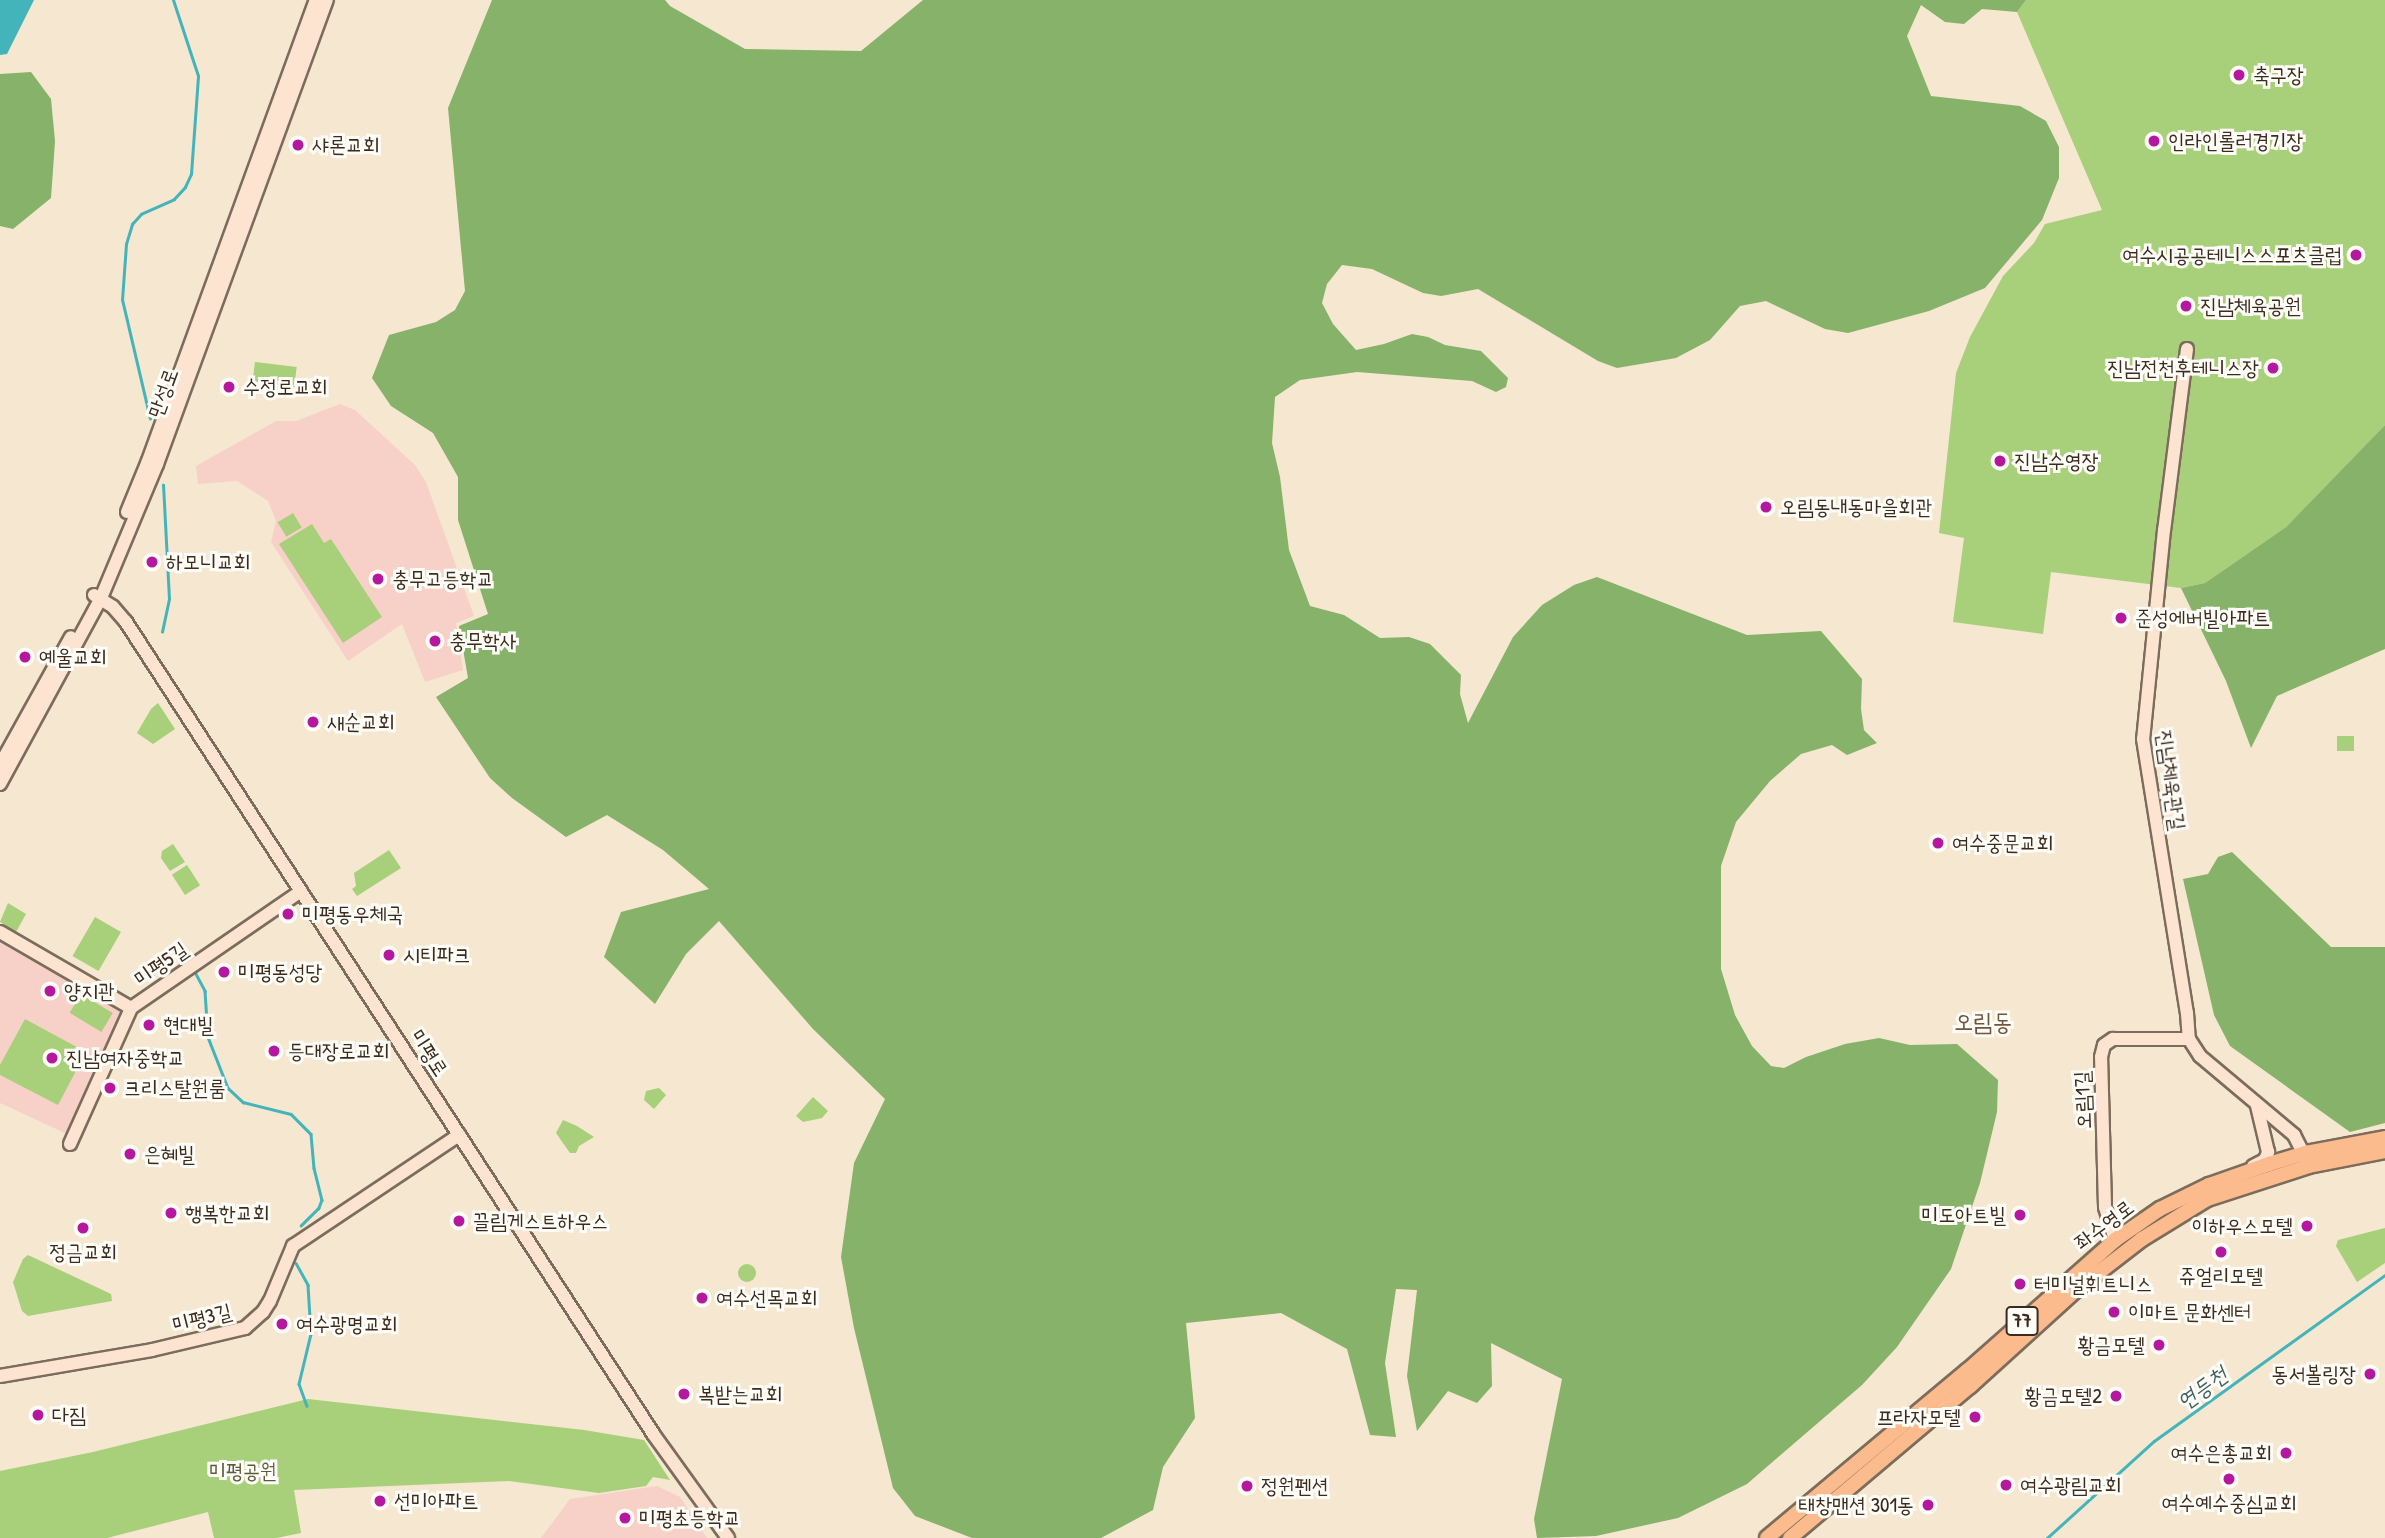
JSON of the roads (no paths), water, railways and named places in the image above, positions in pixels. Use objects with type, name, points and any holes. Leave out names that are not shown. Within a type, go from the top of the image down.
[{"type":"main road","name":"좌수영로","points":[[1790,1538],[1949,1404],[2115,1240],[2160,1209],[2209,1185],[2385,1138]]},
{"type":"main road","name":"좌수영로","points":[[1767,1538],[2072,1285],[2185,1211],[2207,1199],[2307,1160],[2385,1151]]},
{"type":"street","name":"만성로","points":[[0,765],[98,596],[316,0]]},
{"type":"street","name":"만성로","points":[[0,784],[98,596],[157,464],[327,0]]},
{"type":"street","name":"진남체육관길","points":[[2187,349],[2164,530],[2143,739],[2185,999],[2189,1040]]},
{"type":"street","name":"미평로","points":[[98,596],[126,622],[660,1444],[728,1538]]},
{"type":"street","name":"미평5길","points":[[70,1144],[131,1008],[300,891]]},
{"type":"street","points":[[0,932],[131,1008]]},
{"type":"street","name":"오림1길","points":[[2115,1240],[2105,1207],[2101,1057],[2104,1045],[2113,1039],[2189,1040]]},
{"type":"street","points":[[2189,1040],[2200,1056],[2294,1135],[2307,1160]]},
{"type":"street","points":[[2209,1185],[2265,1160],[2268,1149],[2257,1106]]},
{"type":"street","name":"미평3길","points":[[0,1376],[165,1347],[245,1328],[263,1312],[270,1301],[293,1246],[459,1135]]},
{"type":"water","points":[[0,0],[34,0],[7,54],[0,55]]},
{"type":"waterway","points":[[150,419],[122,300],[126,244],[132,224],[141,214],[174,199],[185,187],[191,174],[198,76],[173,0]]},
{"type":"waterway","points":[[162,632],[169,599],[163,485]]},
{"type":"waterway","points":[[194,970],[205,991],[208,1037],[228,1088],[243,1102],[291,1114],[311,1134],[314,1168],[322,1200],[319,1208],[301,1226]]},
{"type":"waterway","points":[[296,1263],[308,1285],[311,1334],[299,1384],[307,1406]]},
{"type":"waterway","name":"연등천","points":[[2047,1538],[2154,1441],[2385,1275]]},
{"type":"place","name":"축구장","points":[[2239,75]]},
{"type":"place","name":"인라인롤러경기장","points":[[2154,141]]},
{"type":"place","name":"샤론교회","points":[[298,145]]},
{"type":"place","name":"여수시공공테니스스포츠클럽","points":[[2356,255]]},
{"type":"place","name":"진남체육공원","points":[[2186,306]]},
{"type":"place","name":"진남전천후테니스장","points":[[2273,368]]},
{"type":"place","name":"수정로교회","points":[[229,387]]},
{"type":"place","name":"진남수영장","points":[[2000,461]]},
{"type":"place","name":"오림동내동마을회관","points":[[1766,507]]},
{"type":"place","name":"하모니교회","points":[[152,562]]},
{"type":"place","name":"충무고등학교","points":[[378,579]]},
{"type":"place","name":"준성에버빌아파트","points":[[2121,618]]},
{"type":"place","name":"충무학사","points":[[435,641]]},
{"type":"place","name":"예울교회","points":[[25,657]]},
{"type":"place","name":"새순교회","points":[[313,722]]},
{"type":"place","name":"여수중문교회","points":[[1938,843]]},
{"type":"place","name":"미평동우체국","points":[[288,914]]},
{"type":"place","name":"시티파크","points":[[389,955]]},
{"type":"place","name":"미평동성당","points":[[224,972]]},
{"type":"place","name":"양지관","points":[[50,991]]},
{"type":"place","name":"현대빌","points":[[149,1025]]},
{"type":"place","name":"등대장로교회","points":[[274,1051]]},
{"type":"place","name":"진남여자중학교","points":[[52,1058]]},
{"type":"place","name":"크리스탈원룸","points":[[110,1088]]},
{"type":"place","name":"은혜빌","points":[[130,1154]]},
{"type":"place","name":"행복한교회","points":[[171,1213]]},
{"type":"place","name":"미도아트빌","points":[[2020,1215]]},
{"type":"place","name":"끌림게스트하우스","points":[[459,1221]]},
{"type":"place","name":"이하우스모텔","points":[[2307,1226]]},
{"type":"place","name":"정금교회","points":[[83,1228]]},
{"type":"place","name":"쥬얼리모텔","points":[[2221,1252]]},
{"type":"place","name":"터미널휘트니스","points":[[2020,1284]]},
{"type":"place","name":"여수선목교회","points":[[702,1298]]},
{"type":"place","name":"이마트 문화센터","points":[[2114,1312]]},
{"type":"place","name":"여수광명교회","points":[[282,1324]]},
{"type":"place","name":"황금모텔","points":[[2159,1345]]},
{"type":"place","name":"동서볼링장","points":[[2370,1374]]},
{"type":"place","name":"복받는교회","points":[[684,1394]]},
{"type":"place","name":"황금모텔2","points":[[2116,1396]]},
{"type":"place","name":"다짐","points":[[38,1415]]},
{"type":"place","name":"프라자모텔","points":[[1975,1417]]},
{"type":"place","name":"여수은총교회","points":[[2286,1453]]},
{"type":"place","name":"여수예수중심교회","points":[[2229,1479]]},
{"type":"place","name":"여수광림교회","points":[[2006,1485]]},
{"type":"place","name":"정원펜션","points":[[1247,1486]]},
{"type":"place","name":"선미아파트","points":[[380,1501]]},
{"type":"place","name":"태창맨션 301동","points":[[1928,1505]]},
{"type":"place","name":"미평초등학교","points":[[625,1518]]},
{"type":"district","name":"오림동","points":[[1983,1022]]},
{"type":"park label","name":"미평공원","points":[[243,1471]]}]
